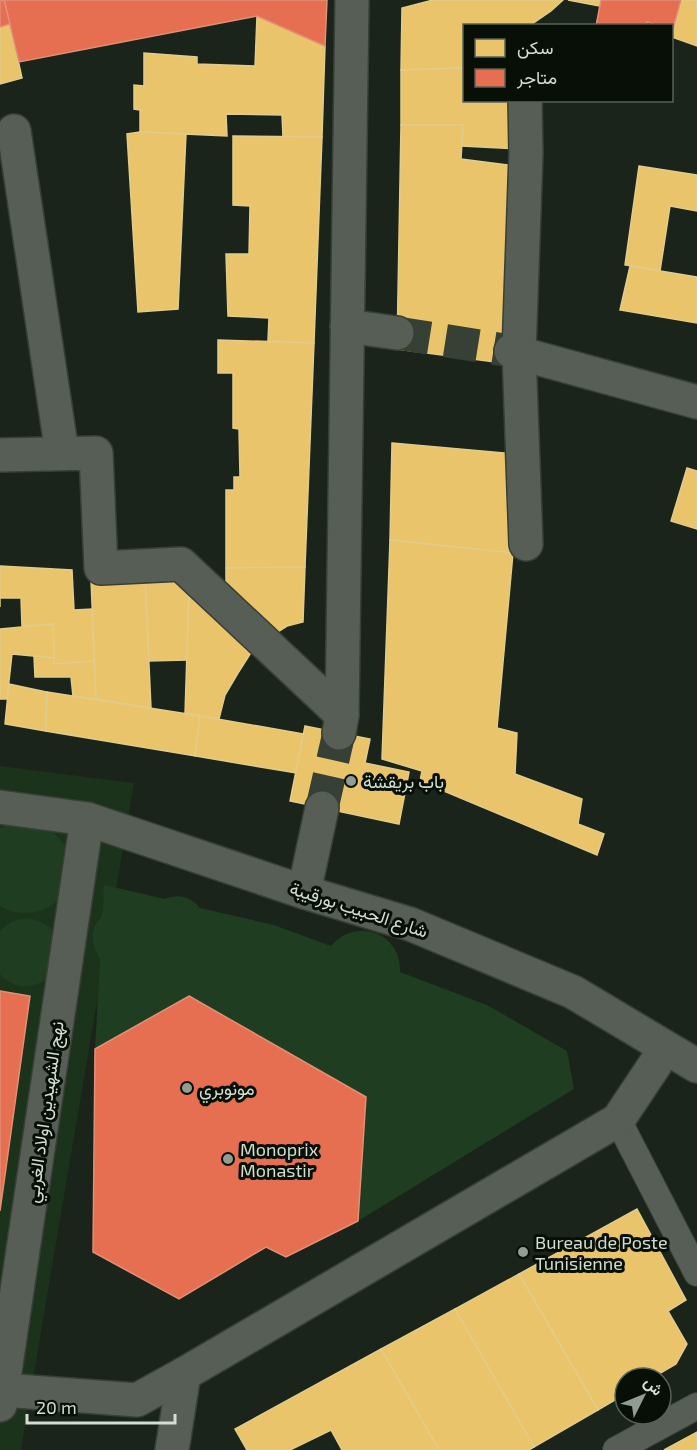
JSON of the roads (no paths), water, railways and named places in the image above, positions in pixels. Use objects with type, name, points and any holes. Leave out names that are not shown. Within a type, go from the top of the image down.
[{"type":"street","points":[[0,454],[96,453],[101,568],[181,564],[340,724],[352,0]]},
{"type":"street","points":[[525,102],[526,154],[515,352],[526,543]]},
{"type":"street","points":[[14,131],[62,453]]},
{"type":"street","points":[[347,326],[397,333]]},
{"type":"street","points":[[515,352],[697,402]]},
{"type":"street","name":"شارع الحبيب بورقيبة","points":[[0,807],[87,819],[304,892],[410,924],[573,992],[697,1066]]},
{"type":"street","points":[[304,892],[322,808]]},
{"type":"street","name":"نهج الشهيدين اولاد الغربي","points":[[1,1398],[87,819]]},
{"type":"street","points":[[1,1398],[137,1400],[618,1120],[666,1048]]},
{"type":"street","points":[[172,1450],[184,1374]]},
{"type":"lane","points":[[618,1120],[697,1273]]},
{"type":"lane","points":[[616,1450],[697,1406]]},
{"type":"tunnel","points":[[397,333],[511,351]]},
{"type":"tunnel","points":[[322,808],[339,733]]},
{"type":"place","name":"باب بريقشة","points":[[351,781]]},
{"type":"place","name":"مونوبري","points":[[187,1088]]},
{"type":"place","name":"Monoprix Monastir","points":[[228,1159]]},
{"type":"place","name":"Bureau de Poste Tunisienne","points":[[523,1252]]}]
